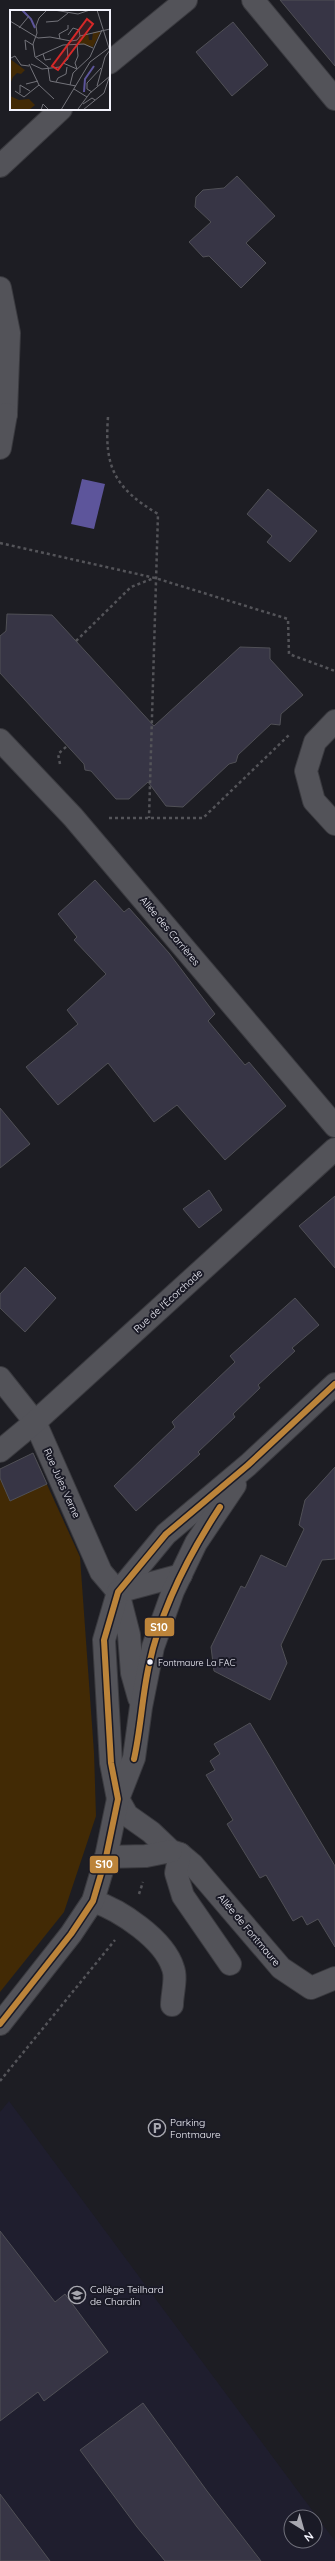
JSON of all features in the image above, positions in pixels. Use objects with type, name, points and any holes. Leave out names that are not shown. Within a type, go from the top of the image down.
[{"type":"street","points":[[110,62],[186,0]]},
{"type":"street","points":[[253,0],[335,99]]},
{"type":"street","points":[[0,166],[60,110]]},
{"type":"street","points":[[0,288],[9,333],[0,448]]},
{"type":"street","points":[[335,720],[314,742],[306,771],[314,801],[335,824]]},
{"type":"street","name":"Allée des Carrières","points":[[0,740],[74,817],[335,1126]]},
{"type":"street","name":"Rue de l'Écorchade","points":[[0,1451],[35,1422],[335,1149]]},
{"type":"street","name":"Rue Jules Verne","points":[[0,1378],[35,1422],[101,1572],[118,1592]]},
{"type":"street","points":[[230,1964],[184,1896],[176,1873],[176,1853],[151,1832],[127,1815],[118,1799],[111,1763],[104,1640],[118,1592],[166,1534],[248,1465],[335,1384]]},
{"type":"street","points":[[0,2024],[57,1953],[93,1901],[106,1857],[118,1799],[134,1758],[141,1707],[153,1646],[181,1575],[196,1543],[248,1465]]},
{"type":"street","points":[[118,1592],[181,1575]]},
{"type":"street","points":[[118,1592],[129,1635],[132,1673],[141,1707]]},
{"type":"street","points":[[106,1857],[146,1856],[176,1853]]},
{"type":"street","name":"Allée de Fontmaure","points":[[176,1853],[205,1878],[281,1968],[311,1988],[335,1978]]},
{"type":"street","points":[[93,1901],[112,1908],[131,1921],[167,1955],[174,1969],[172,2005]]},
{"type":"path","points":[[108,417],[108,456],[116,476],[135,500],[158,514],[149,818]]},
{"type":"path","points":[[0,543],[155,578],[288,619],[289,654],[335,671]]},
{"type":"path","points":[[76,641],[132,587],[155,578]]},
{"type":"path","points":[[105,813],[110,818],[203,818],[295,729]]},
{"type":"path","points":[[65,770],[60,764],[58,754],[67,746]]},
{"type":"shaded area","points":[[82,479],[105,484],[94,529],[71,524]]},
{"type":"shaded area","points":[[34,1456],[80,1557],[94,1753],[96,1816],[64,1912],[0,1992],[0,1469]]},
{"type":"shaded area","name":"Collège Teilhard de Chardin","points":[[9,2101],[311,2509],[283,2509],[283,2549],[323,2549],[323,2525],[335,2541],[335,2561],[0,2561],[0,2112]]},
{"type":"building","points":[[280,0],[335,0],[335,66]]},
{"type":"building","points":[[233,22],[268,65],[232,96],[196,52]]},
{"type":"building","points":[[237,176],[275,216],[246,243],[266,263],[241,288],[209,256],[203,257],[189,242],[211,222],[195,207],[196,197],[203,190],[224,188]]},
{"type":"building","points":[[268,489],[317,531],[290,562],[267,542],[272,536],[247,514]]},
{"type":"building","points":[[7,614],[52,615],[154,726],[240,647],[270,648],[270,659],[303,695],[281,714],[280,725],[271,724],[238,755],[236,762],[229,764],[183,807],[166,806],[148,782],[129,799],[116,799],[91,771],[85,770],[84,764],[0,673],[0,636],[6,631]]},
{"type":"building","points":[[95,880],[124,912],[129,908],[169,953],[215,1014],[208,1021],[245,1065],[249,1062],[286,1106],[225,1160],[177,1105],[154,1122],[108,1063],[58,1105],[26,1067],[78,1024],[67,1010],[106,974],[74,940],[77,937],[58,914]]},
{"type":"building","points":[[0,1108],[30,1144],[0,1168]]},
{"type":"building","points":[[209,1190],[222,1210],[199,1228],[183,1209]]},
{"type":"building","points":[[335,1196],[335,1268],[299,1226]]},
{"type":"building","points":[[25,1267],[56,1298],[25,1332],[0,1308],[0,1294]]},
{"type":"building","points":[[295,1298],[319,1325],[292,1348],[295,1351],[258,1385],[260,1388],[233,1414],[235,1417],[198,1452],[200,1454],[136,1511],[114,1486],[175,1427],[172,1422],[235,1362],[230,1356]]},
{"type":"building","points":[[33,1453],[47,1484],[10,1501],[0,1478],[0,1469]]},
{"type":"building","points":[[335,1467],[335,1559],[322,1560],[281,1645],[287,1663],[270,1700],[214,1671],[211,1647],[241,1586],[245,1588],[261,1555],[286,1567],[304,1529],[299,1525],[305,1500]]},
{"type":"building","points":[[250,1723],[335,1866],[335,1947],[318,1919],[307,1925],[302,1916],[293,1921],[266,1875],[260,1878],[227,1824],[233,1820],[206,1775],[215,1770],[210,1761],[220,1754],[214,1744]]},
{"type":"building","points":[[0,2231],[55,2302],[65,2294],[108,2352],[44,2401],[38,2392],[0,2421]]},
{"type":"building","points":[[143,2403],[207,2491],[261,2561],[165,2561],[137,2527],[80,2450]]},
{"type":"building","points":[[0,2494],[50,2561],[0,2561]]},
{"type":"transit line","name":"S10","points":[[0,2024],[71,1934],[93,1901],[106,1857],[118,1799],[111,1763],[104,1640],[118,1592],[166,1534],[248,1465],[335,1384]]},
{"type":"transit line","name":"S10","points":[[134,1759],[149,1665],[161,1623],[168,1603],[187,1563],[220,1507]]},
{"type":"place","name":"Fontmaure La FAC","points":[[150,1662]]},
{"type":"place","name":"Parking Fontmaure","points":[[157,2128]]},
{"type":"place","name":"Collège Teilhard de Chardin","points":[[77,2295]]}]
